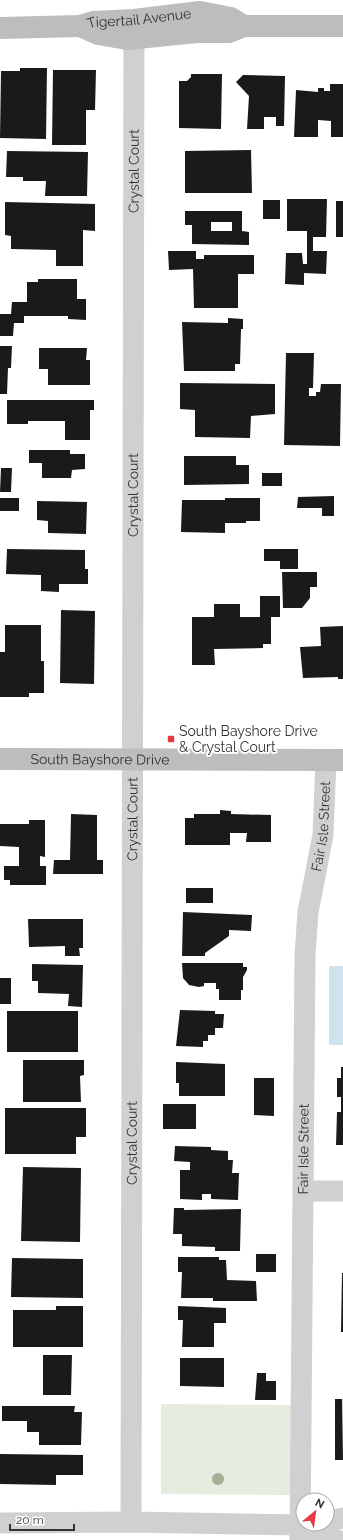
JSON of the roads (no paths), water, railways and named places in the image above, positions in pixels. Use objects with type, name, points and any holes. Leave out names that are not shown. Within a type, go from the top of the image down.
[{"type":"street","name":"Tigertail Avenue","points":[[0,28],[80,26],[93,22],[134,29],[182,15],[200,12],[212,13],[231,18],[244,26],[343,26]]},
{"type":"street","name":"Crystal Court","points":[[131,1522],[134,29]]},
{"type":"street","name":"South Bayshore Drive","points":[[0,759],[335,760]]},
{"type":"street","name":"Fair Isle Street","points":[[304,1492],[303,1191],[306,936],[308,912],[323,835],[335,760]]},
{"type":"street","points":[[303,1191],[343,1191]]},
{"type":"street","points":[[0,1523],[131,1522],[295,1530]]},
{"type":"street","points":[[311,1532],[337,1540]]},
{"type":"water","points":[[329,966],[343,966],[343,1045],[329,1045]]},
{"type":"place","name":"South Bayshore Drive & Crystal Court","points":[[171,739]]}]
